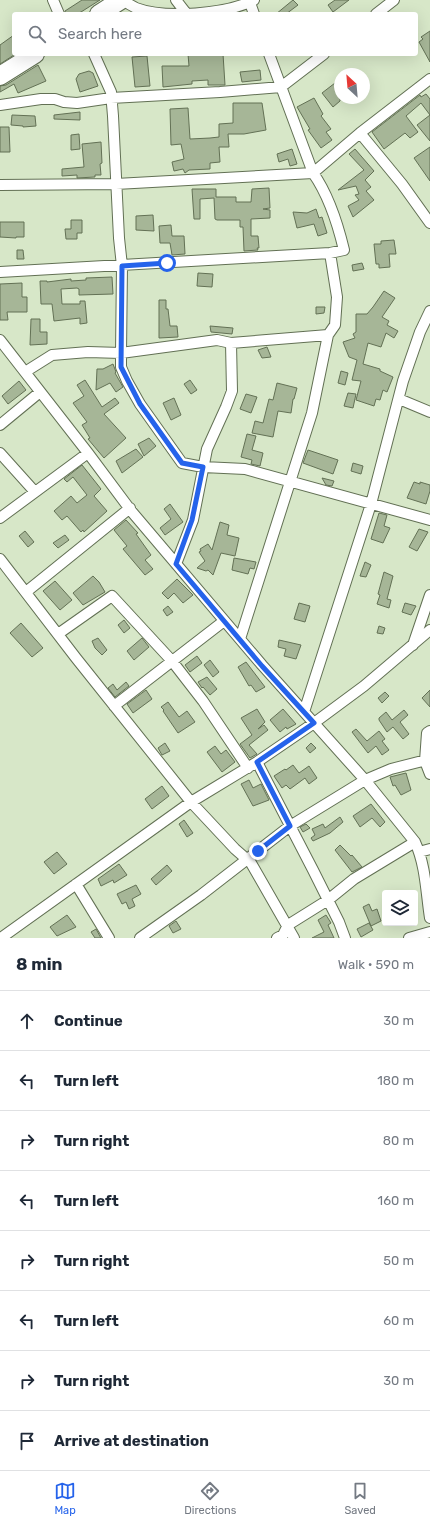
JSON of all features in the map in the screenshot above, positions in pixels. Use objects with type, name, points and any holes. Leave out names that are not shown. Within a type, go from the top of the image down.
[{"type":"highway","points":[[102,12],[122,0]]},
{"type":"highway","points":[[0,76],[32,56]]},
{"type":"street","points":[[53,0],[58,12]]},
{"type":"street","points":[[122,0],[134,8],[159,12]]},
{"type":"street","points":[[176,0],[185,12]]},
{"type":"street","points":[[379,12],[394,0]]},
{"type":"street","points":[[205,12],[224,11],[251,1],[254,12]]},
{"type":"street","points":[[95,56],[111,92],[119,238],[122,266],[121,367],[140,404],[170,447],[182,463],[203,467],[245,469],[430,520]]},
{"type":"street","points":[[0,272],[330,253],[344,250],[340,234],[321,184],[313,173],[270,56]]},
{"type":"street","points":[[0,105],[41,99],[54,99],[64,102],[78,103],[111,98],[281,87],[321,56]]},
{"type":"street","points":[[0,185],[116,184],[313,173],[360,133],[430,79]]},
{"type":"street","points":[[360,133],[429,218]]},
{"type":"street","points":[[240,639],[312,413],[328,335],[335,325],[337,297],[330,253]]},
{"type":"street","points":[[304,712],[371,504],[403,381],[417,339],[429,315]]},
{"type":"street","points":[[25,372],[52,355],[88,352],[121,353],[217,340],[232,343],[328,335]]},
{"type":"street","points":[[0,340],[130,508],[176,564],[224,621],[365,780],[415,842],[423,868],[430,918]]},
{"type":"street","points":[[176,564],[192,520],[207,449],[232,391],[232,343]]},
{"type":"street","points":[[0,425],[40,392]]},
{"type":"street","points":[[399,399],[430,412]]},
{"type":"street","points":[[0,453],[35,492]]},
{"type":"street","points":[[0,518],[88,453]]},
{"type":"street","points":[[26,592],[130,508]]},
{"type":"street","points":[[0,559],[114,706],[191,802],[251,863],[288,925],[294,938]]},
{"type":"street","points":[[413,645],[425,623],[430,595]]},
{"type":"street","points":[[58,634],[112,596],[172,661],[203,701],[248,768]]},
{"type":"street","points":[[114,706],[224,621]]},
{"type":"street","points":[[7,936],[76,884],[191,802],[248,768],[314,723],[364,686],[430,630]]},
{"type":"street","points":[[430,731],[427,733],[430,774]]},
{"type":"street","points":[[140,938],[248,860],[290,826],[365,780],[392,769],[428,760]]},
{"type":"street","points":[[257,762],[328,900],[345,938]]},
{"type":"street","points":[[277,938],[283,935],[288,925],[328,900],[354,880],[415,842]]},
{"type":"street","points":[[419,852],[430,849]]},
{"type":"street","points":[[76,884],[109,938]]},
{"type":"street","points":[[409,938],[430,932]]},
{"type":"building","points":[[82,0],[100,0],[81,12],[65,11]]},
{"type":"building","points":[[293,0],[298,5],[289,12],[278,12]]},
{"type":"building","points":[[335,0],[349,0],[333,12],[328,5]]},
{"type":"building","points":[[430,31],[430,62],[419,42],[423,39],[421,37]]},
{"type":"building","points":[[12,36],[12,56],[0,64],[0,45]]},
{"type":"building","points":[[147,56],[150,86],[135,87],[132,57]]},
{"type":"building","points":[[188,56],[223,56],[225,85],[208,85],[208,80],[192,81],[192,84],[163,87],[162,66],[189,66]]},
{"type":"building","points":[[38,65],[46,81],[18,93],[14,84],[0,92],[0,86],[6,85]]},
{"type":"building","points":[[260,70],[261,80],[242,82],[240,72]]},
{"type":"building","points":[[89,71],[93,73],[98,86],[80,92],[76,79],[79,74]]},
{"type":"building","points":[[334,84],[334,104],[336,104],[333,107],[322,93]]},
{"type":"building","points":[[426,94],[430,99],[430,115],[421,103],[406,116],[418,132],[410,138],[405,133],[384,149],[372,132],[420,95],[421,97]]},
{"type":"building","points":[[314,98],[323,114],[321,116],[331,129],[326,132],[332,140],[321,148],[308,130],[310,129],[297,107]]},
{"type":"building","points":[[233,103],[262,103],[266,130],[244,134],[228,134],[229,147],[219,147],[220,162],[210,163],[210,169],[189,170],[185,173],[183,169],[174,171],[172,162],[184,159],[181,144],[171,145],[170,109],[188,108],[190,139],[210,138],[219,137],[219,124],[233,123]]},
{"type":"building","points":[[80,112],[80,120],[54,119],[54,115]]},
{"type":"building","points":[[12,115],[35,116],[36,126],[23,127],[11,125]]},
{"type":"building","points":[[430,115],[430,141],[417,125]]},
{"type":"building","points":[[0,127],[9,127],[10,152],[0,152]]},
{"type":"building","points":[[79,134],[80,149],[71,150],[71,135]]},
{"type":"building","points":[[101,142],[101,175],[95,175],[95,177],[77,178],[77,175],[62,176],[62,169],[84,167],[82,144]]},
{"type":"building","points":[[430,147],[430,181],[414,158]]},
{"type":"building","points":[[292,149],[297,164],[290,166],[288,159],[279,162],[277,154]]},
{"type":"building","points":[[355,149],[374,171],[365,180],[371,187],[366,191],[374,200],[353,217],[348,206],[359,200],[355,195],[359,194],[356,186],[338,190],[364,170],[349,154]]},
{"type":"building","points":[[269,188],[270,208],[263,209],[270,210],[270,218],[251,219],[251,236],[258,236],[258,250],[244,251],[243,227],[240,227],[240,220],[215,219],[214,198],[200,199],[200,219],[194,219],[192,189],[216,189],[216,197],[236,197],[236,202],[251,202],[252,189]]},
{"type":"building","points":[[316,209],[319,218],[322,217],[327,233],[318,236],[314,224],[297,228],[293,212],[307,213]]},
{"type":"building","points":[[153,215],[154,231],[136,230],[136,216]]},
{"type":"building","points":[[71,220],[82,220],[82,233],[77,233],[77,239],[66,239],[65,229],[71,229]]},
{"type":"building","points":[[0,222],[24,222],[24,237],[0,237]]},
{"type":"building","points":[[171,225],[172,236],[184,236],[185,254],[172,255],[170,243],[160,243],[159,226]]},
{"type":"building","points":[[394,240],[396,254],[389,254],[390,267],[379,268],[379,264],[376,264],[374,244],[381,244],[381,241]]},
{"type":"building","points":[[17,250],[23,250],[24,259],[17,259]]},
{"type":"building","points":[[362,263],[364,269],[353,271],[352,265]]},
{"type":"building","points":[[198,273],[213,274],[212,287],[197,286]]},
{"type":"building","points":[[112,277],[113,294],[79,295],[79,289],[77,288],[61,289],[62,304],[80,304],[80,301],[85,301],[87,323],[80,324],[80,318],[54,321],[52,304],[41,304],[40,281],[47,282],[71,279],[71,281],[86,280],[86,278]]},
{"type":"building","points":[[22,283],[22,297],[27,297],[27,312],[7,312],[8,320],[0,320],[0,284]]},
{"type":"building","points":[[384,291],[395,298],[382,317],[389,321],[387,325],[398,331],[394,338],[386,333],[381,347],[368,343],[363,364],[380,369],[380,371],[393,377],[387,392],[383,390],[380,400],[376,399],[374,406],[356,400],[361,381],[352,380],[357,360],[349,357],[343,342],[355,338],[353,334],[356,332],[356,314],[367,314]]},
{"type":"building","points":[[159,300],[166,300],[166,309],[168,309],[170,326],[177,326],[178,337],[159,338]]},
{"type":"building","points":[[316,307],[325,307],[324,313],[316,314]]},
{"type":"building","points":[[31,319],[40,319],[40,332],[47,332],[47,344],[30,345]]},
{"type":"building","points":[[210,326],[233,328],[232,334],[211,332]]},
{"type":"building","points":[[267,347],[271,357],[262,358],[258,350]]},
{"type":"building","points":[[113,364],[115,373],[123,387],[116,392],[110,383],[96,390],[97,369],[103,369]]},
{"type":"building","points":[[341,371],[348,373],[345,385],[338,383]]},
{"type":"building","points":[[85,380],[102,407],[115,398],[119,403],[104,414],[126,438],[104,458],[88,439],[90,438],[82,425],[87,422],[73,403],[84,396],[77,385]]},
{"type":"building","points":[[190,380],[197,390],[191,394],[184,384]]},
{"type":"building","points":[[19,381],[26,390],[8,404],[2,396]]},
{"type":"building","points":[[277,383],[297,388],[293,399],[291,413],[278,411],[273,437],[252,433],[255,421],[263,423],[269,399],[273,400]]},
{"type":"building","points":[[348,393],[356,394],[353,408],[344,406]]},
{"type":"building","points":[[246,394],[257,397],[251,413],[240,409]]},
{"type":"building","points":[[174,398],[181,415],[171,420],[163,403]]},
{"type":"building","points":[[247,434],[256,436],[252,450],[263,453],[260,466],[251,464],[252,460],[241,457]]},
{"type":"building","points":[[149,438],[156,446],[144,456],[138,444]]},
{"type":"building","points":[[136,449],[143,457],[122,473],[116,461]]},
{"type":"building","points":[[308,450],[338,460],[333,474],[303,463]]},
{"type":"building","points":[[353,463],[363,466],[361,474],[351,471]]},
{"type":"building","points":[[82,465],[101,489],[94,496],[107,511],[84,532],[83,530],[81,532],[67,516],[62,520],[54,511],[71,496],[77,503],[87,495],[73,477],[67,482],[64,479]]},
{"type":"building","points":[[322,478],[334,481],[332,486],[326,485]]},
{"type":"building","points":[[414,482],[430,485],[430,491],[426,504],[407,498]]},
{"type":"building","points":[[170,504],[183,522],[165,535],[160,528],[171,519],[164,509]]},
{"type":"building","points":[[379,513],[387,515],[384,526],[390,528],[383,543],[371,539]]},
{"type":"building","points":[[126,520],[138,533],[136,534],[151,555],[145,560],[153,569],[145,575],[123,549],[127,546],[114,530]]},
{"type":"building","points":[[220,522],[229,525],[227,535],[239,538],[235,556],[221,553],[213,575],[208,570],[206,571],[197,568],[205,561],[199,552],[201,551],[200,549],[208,544],[212,550]]},
{"type":"building","points":[[419,529],[428,532],[417,551],[409,547]]},
{"type":"building","points":[[25,531],[34,542],[28,547],[19,536]]},
{"type":"building","points":[[65,535],[69,540],[58,548],[53,543]]},
{"type":"building","points":[[234,558],[256,562],[254,569],[250,568],[248,574],[232,570]]},
{"type":"building","points":[[365,562],[371,565],[366,577],[360,576]]},
{"type":"building","points":[[384,572],[393,576],[387,599],[391,600],[389,608],[377,604]]},
{"type":"building","points":[[93,576],[105,592],[83,605],[73,593]]},
{"type":"building","points":[[177,579],[193,595],[183,603],[174,593],[168,599],[162,593]]},
{"type":"building","points":[[55,581],[72,600],[60,610],[43,591]]},
{"type":"building","points":[[299,603],[310,606],[305,622],[294,619]]},
{"type":"building","points":[[405,603],[416,606],[411,615],[402,612]]},
{"type":"building","points":[[168,606],[173,612],[167,616],[163,610]]},
{"type":"building","points":[[124,620],[130,628],[124,633],[118,625]]},
{"type":"building","points":[[21,623],[43,648],[32,657],[10,633]]},
{"type":"building","points":[[379,626],[385,628],[383,634],[377,633]]},
{"type":"building","points":[[98,638],[107,650],[102,655],[95,648],[92,641]]},
{"type":"building","points":[[142,638],[149,647],[134,660],[127,651]]},
{"type":"building","points":[[279,640],[301,645],[296,659],[284,656],[286,649],[278,647]]},
{"type":"building","points":[[197,656],[202,663],[190,672],[185,665]]},
{"type":"building","points":[[210,660],[219,672],[213,677],[204,665]]},
{"type":"building","points":[[246,662],[265,687],[256,692],[251,685],[249,686],[238,667]]},
{"type":"building","points":[[207,677],[217,689],[210,695],[198,682]]},
{"type":"building","points":[[126,682],[129,686],[115,697],[108,688],[113,684],[117,690]]},
{"type":"building","points":[[146,690],[152,699],[133,713],[127,704]]},
{"type":"building","points":[[430,690],[430,707],[422,698]]},
{"type":"building","points":[[385,692],[389,696],[382,703],[378,698]]},
{"type":"building","points":[[168,702],[179,717],[187,711],[195,722],[178,733],[161,707]]},
{"type":"building","points":[[257,709],[265,722],[258,729],[264,725],[268,730],[249,745],[257,754],[250,758],[240,744],[252,735],[241,718]]},
{"type":"building","points":[[283,709],[296,724],[287,729],[286,727],[280,732],[270,720]]},
{"type":"building","points":[[404,710],[408,715],[400,722],[409,734],[403,739],[393,727],[387,732],[379,718],[386,712],[392,720]]},
{"type":"building","points":[[356,729],[367,741],[379,731],[385,739],[382,741],[389,750],[382,755],[376,746],[368,753],[352,732]]},
{"type":"building","points":[[165,743],[170,751],[162,755],[158,748]]},
{"type":"building","points":[[311,743],[316,748],[310,753],[306,748]]},
{"type":"building","points":[[215,746],[221,754],[226,750],[235,762],[222,772],[207,752]]},
{"type":"building","points":[[293,765],[299,773],[309,766],[317,778],[309,784],[305,778],[290,789],[286,785],[282,788],[274,776]]},
{"type":"building","points":[[406,773],[411,790],[401,795],[395,785],[393,786],[390,777]]},
{"type":"building","points":[[249,780],[253,788],[261,784],[269,800],[253,806],[241,784]]},
{"type":"building","points":[[162,786],[169,796],[152,809],[145,799]]},
{"type":"building","points":[[371,804],[385,822],[380,827],[372,818],[360,827],[353,816]]},
{"type":"building","points":[[340,817],[343,822],[330,833],[313,841],[311,838],[315,835],[312,829],[323,824],[325,828]]},
{"type":"building","points":[[184,820],[193,833],[187,837],[179,824]]},
{"type":"building","points":[[306,824],[310,828],[303,832],[300,827]]},
{"type":"building","points":[[340,845],[351,856],[352,855],[362,867],[352,872],[335,850]]},
{"type":"building","points":[[57,852],[67,864],[54,874],[44,862]]},
{"type":"building","points":[[119,864],[127,875],[114,883],[113,880],[101,886],[98,879]]},
{"type":"building","points":[[167,865],[172,871],[156,885],[151,879]]},
{"type":"building","points":[[136,885],[141,894],[132,899],[135,906],[129,909],[126,902],[122,904],[117,894]]},
{"type":"building","points":[[369,904],[372,911],[377,909],[381,921],[371,926],[363,907]]},
{"type":"building","points":[[67,915],[76,927],[57,936],[50,927]]},
{"type":"building","points":[[326,915],[331,923],[328,925],[334,938],[312,938],[324,932],[318,920]]},
{"type":"building","points":[[176,921],[181,929],[173,933],[169,926]]},
{"type":"building","points":[[369,923],[373,930],[361,937],[357,929]]},
{"type":"building","points":[[96,929],[101,938],[95,938],[91,932]]},
{"type":"route","points":[[167,263],[122,266],[121,367],[140,404],[182,463],[203,467],[192,520],[176,564],[262,666],[314,723],[257,762],[290,826],[258,851]]}]
